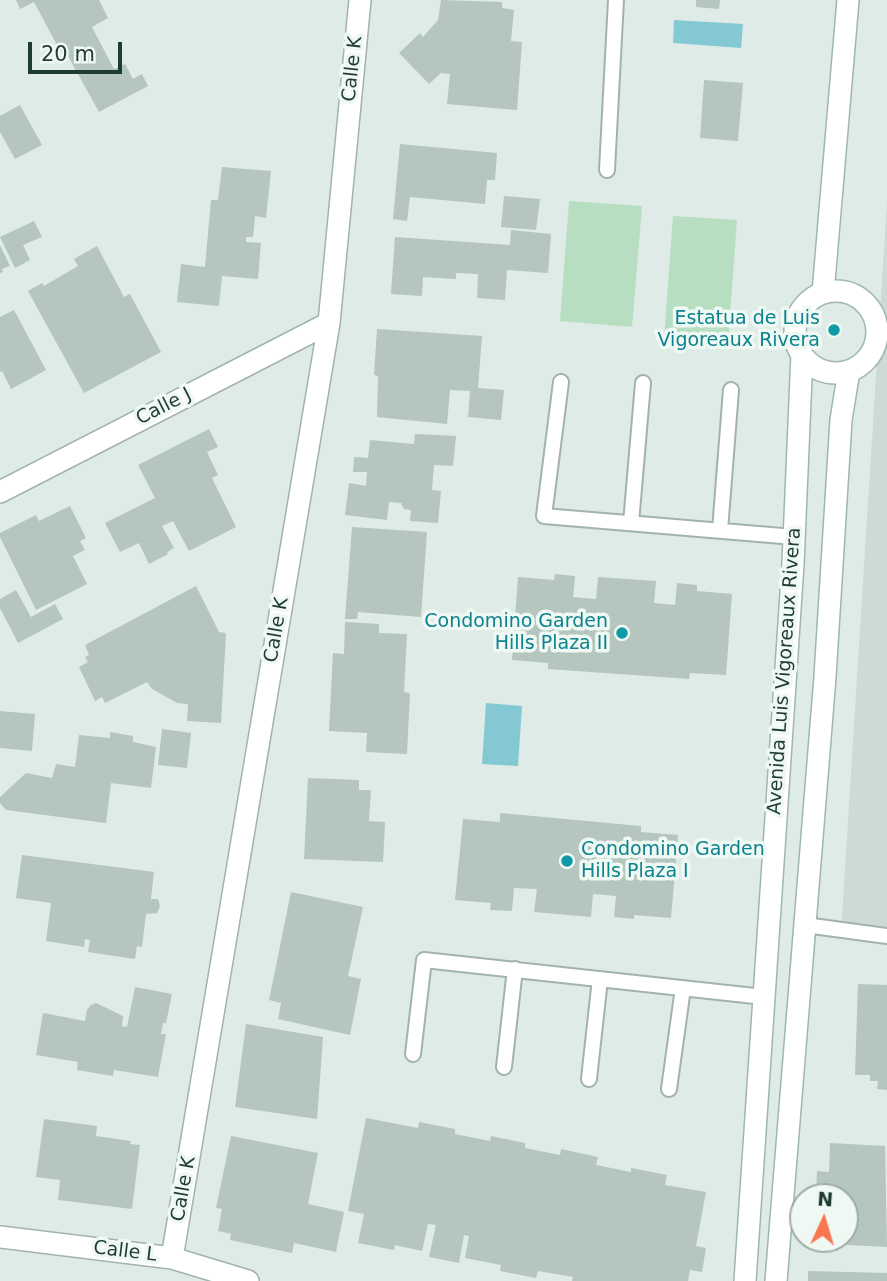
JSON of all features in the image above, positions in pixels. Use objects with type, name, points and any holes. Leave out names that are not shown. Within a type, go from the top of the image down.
[{"type":"main road","name":"Calle K","points":[[172,1258],[329,323],[360,0]]},
{"type":"main road","points":[[823,293],[848,0]]},
{"type":"main road","points":[[844,292],[863,302],[876,325],[879,348],[849,371],[822,370],[810,364],[802,354],[795,333],[797,318],[805,305],[823,293],[844,292]]},
{"type":"main road","points":[[863,302],[887,303]]},
{"type":"main road","name":"Calle J","points":[[0,492],[329,323]]},
{"type":"main road","name":"Avenida Luis Vigoreaux Rivera","points":[[745,1281],[794,537],[802,354]]},
{"type":"main road","name":"Avenida Luis Vigoreaux Rivera","points":[[776,1281],[825,677],[841,420],[849,371]]},
{"type":"main road","name":"Calle L","points":[[0,1237],[172,1258],[248,1281]]},
{"type":"lane","points":[[607,170],[616,0]]},
{"type":"lane","points":[[561,382],[544,516],[794,537]]},
{"type":"lane","points":[[631,523],[643,383]]},
{"type":"lane","points":[[720,530],[731,390]]},
{"type":"lane","points":[[805,925],[887,936]]},
{"type":"lane","points":[[413,1054],[424,960],[764,997]]},
{"type":"lane","points":[[503,1067],[515,970]]},
{"type":"lane","points":[[589,1079],[600,979]]},
{"type":"lane","points":[[669,1089],[683,988]]},
{"type":"shaded area","points":[[887,201],[887,938],[841,933]]},
{"type":"green space","points":[[569,201],[642,206],[632,327],[560,321]]},
{"type":"green space","points":[[673,216],[737,220],[728,343],[664,339]]},
{"type":"water","points":[[674,20],[743,24],[741,48],[673,43]]},
{"type":"water","points":[[486,703],[522,706],[518,766],[482,764]]},
{"type":"building","points":[[16,0],[99,0],[108,18],[92,27],[114,69],[125,64],[133,79],[142,74],[148,86],[99,112],[68,56],[64,58],[34,2],[20,9]]},
{"type":"building","points":[[441,0],[502,2],[502,8],[514,10],[511,41],[522,42],[517,110],[447,104],[450,74],[441,73],[429,84],[399,53],[420,33],[423,37],[438,20]]},
{"type":"building","points":[[696,0],[720,0],[719,9],[696,7]]},
{"type":"building","points":[[704,80],[743,83],[738,141],[700,138]]},
{"type":"building","points":[[20,105],[42,145],[15,159],[0,132],[0,116]]},
{"type":"building","points":[[400,144],[497,153],[495,180],[487,180],[485,204],[410,197],[407,221],[393,219]]},
{"type":"building","points":[[222,167],[271,171],[266,218],[255,216],[253,237],[246,237],[246,242],[261,243],[258,279],[222,276],[219,306],[177,302],[181,264],[205,267],[211,200],[218,200]]},
{"type":"building","points":[[504,196],[540,199],[536,230],[501,227]]},
{"type":"building","points":[[34,221],[42,237],[23,245],[30,260],[15,268],[0,237]]},
{"type":"building","points":[[511,230],[551,234],[548,273],[507,270],[505,300],[477,298],[478,274],[456,273],[456,279],[423,277],[422,296],[391,294],[395,237],[510,245]]},
{"type":"building","points":[[0,245],[10,266],[2,269],[3,272],[0,273]]},
{"type":"building","points":[[97,246],[124,297],[130,294],[161,352],[84,393],[28,291],[42,283],[44,286],[78,266],[74,259]]},
{"type":"building","points":[[14,310],[46,370],[11,389],[2,371],[0,372],[0,317]]},
{"type":"building","points":[[377,329],[482,336],[478,388],[504,390],[501,420],[468,417],[470,391],[450,390],[447,424],[377,417],[378,376],[374,375]]},
{"type":"building","points":[[209,429],[218,447],[207,452],[218,475],[212,478],[236,527],[189,551],[173,521],[162,526],[174,548],[167,552],[168,554],[149,564],[139,543],[120,552],[105,523],[155,498],[138,465]]},
{"type":"building","points":[[415,434],[456,436],[453,466],[434,465],[432,490],[441,491],[438,523],[410,521],[411,510],[404,509],[401,503],[389,502],[387,520],[345,515],[349,483],[366,486],[367,472],[353,472],[354,457],[368,458],[370,440],[414,444]]},
{"type":"building","points":[[70,506],[86,538],[80,541],[85,550],[73,556],[87,584],[36,610],[0,533],[36,515],[39,521]]},
{"type":"building","points":[[352,527],[427,532],[421,617],[358,612],[357,619],[345,619]]},
{"type":"building","name":"Condomino Garden Hills Plaza II","points":[[555,574],[575,576],[573,597],[596,599],[598,577],[656,581],[654,603],[675,605],[677,583],[697,585],[697,591],[732,594],[726,675],[690,673],[689,679],[548,669],[548,663],[512,660],[518,577],[554,580]]},
{"type":"building","points":[[196,586],[219,632],[226,633],[221,723],[187,721],[188,704],[177,703],[152,689],[147,682],[105,703],[102,697],[95,701],[79,667],[88,662],[85,657],[89,655],[85,645]]},
{"type":"building","points":[[16,590],[31,617],[55,604],[63,619],[18,643],[0,608],[0,599]]},
{"type":"building","points":[[345,622],[379,624],[379,633],[407,634],[404,692],[410,693],[407,754],[366,752],[367,733],[329,731],[333,653],[344,654]]},
{"type":"building","points":[[0,711],[35,714],[32,751],[0,748]]},
{"type":"building","points":[[162,729],[191,733],[187,768],[158,765]]},
{"type":"building","points":[[110,732],[133,736],[133,742],[156,747],[151,788],[111,783],[106,823],[6,810],[0,803],[0,797],[26,773],[52,778],[56,764],[75,767],[79,735],[110,738]]},
{"type":"building","points":[[308,778],[359,780],[359,790],[371,790],[369,821],[385,822],[383,862],[304,859]]},
{"type":"building","name":"Condomino Garden Hills Plaza I","points":[[500,813],[641,826],[641,832],[678,835],[671,918],[634,915],[634,919],[614,917],[616,896],[593,894],[591,917],[534,912],[537,889],[514,888],[512,911],[490,910],[491,903],[455,900],[463,819],[500,822]]},
{"type":"building","points":[[22,855],[154,872],[151,899],[158,899],[160,906],[157,913],[146,914],[142,947],[137,946],[135,959],[88,952],[90,940],[85,939],[84,947],[46,941],[51,903],[16,898]]},
{"type":"building","points":[[291,892],[363,907],[348,976],[361,979],[350,1035],[278,1019],[281,1003],[269,1000]]},
{"type":"building","points":[[858,984],[887,985],[887,1090],[877,1089],[878,1081],[870,1081],[870,1075],[855,1075]]},
{"type":"building","points":[[135,987],[172,994],[161,1034],[166,1034],[158,1077],[114,1070],[113,1076],[77,1070],[78,1062],[36,1055],[43,1013],[85,1021],[87,1010],[96,1003],[123,1016],[122,1026],[127,1027]]},
{"type":"building","points":[[246,1024],[323,1037],[317,1119],[235,1107]]},
{"type":"building","points":[[366,1118],[418,1128],[419,1122],[455,1129],[455,1134],[490,1141],[491,1136],[525,1143],[525,1148],[560,1155],[561,1149],[598,1157],[596,1165],[667,1175],[665,1185],[706,1192],[696,1246],[706,1248],[702,1272],[690,1270],[688,1281],[572,1281],[573,1277],[538,1271],[536,1278],[500,1271],[501,1265],[465,1258],[469,1236],[464,1235],[459,1263],[429,1257],[436,1225],[428,1224],[422,1251],[395,1245],[394,1250],[358,1243],[364,1214],[348,1211]]},
{"type":"building","points":[[44,1119],[97,1126],[96,1136],[131,1141],[130,1144],[140,1145],[132,1209],[58,1200],[60,1180],[36,1177]]},
{"type":"building","points":[[231,1136],[318,1153],[308,1204],[344,1212],[336,1252],[294,1243],[292,1253],[230,1240],[231,1234],[218,1231],[222,1209],[216,1208]]},
{"type":"building","points":[[830,1143],[885,1146],[887,1247],[859,1246],[859,1183],[817,1183],[817,1171],[829,1172]]},
{"type":"building","points":[[808,1271],[887,1273],[887,1281],[808,1281]]},
{"type":"place","name":"Estatua de Luis Vigoreaux Rivera","points":[[834,330]]},
{"type":"place","name":"Condomino Garden Hills Plaza II","points":[[622,633]]},
{"type":"place","name":"Condomino Garden Hills Plaza I","points":[[567,861]]}]
